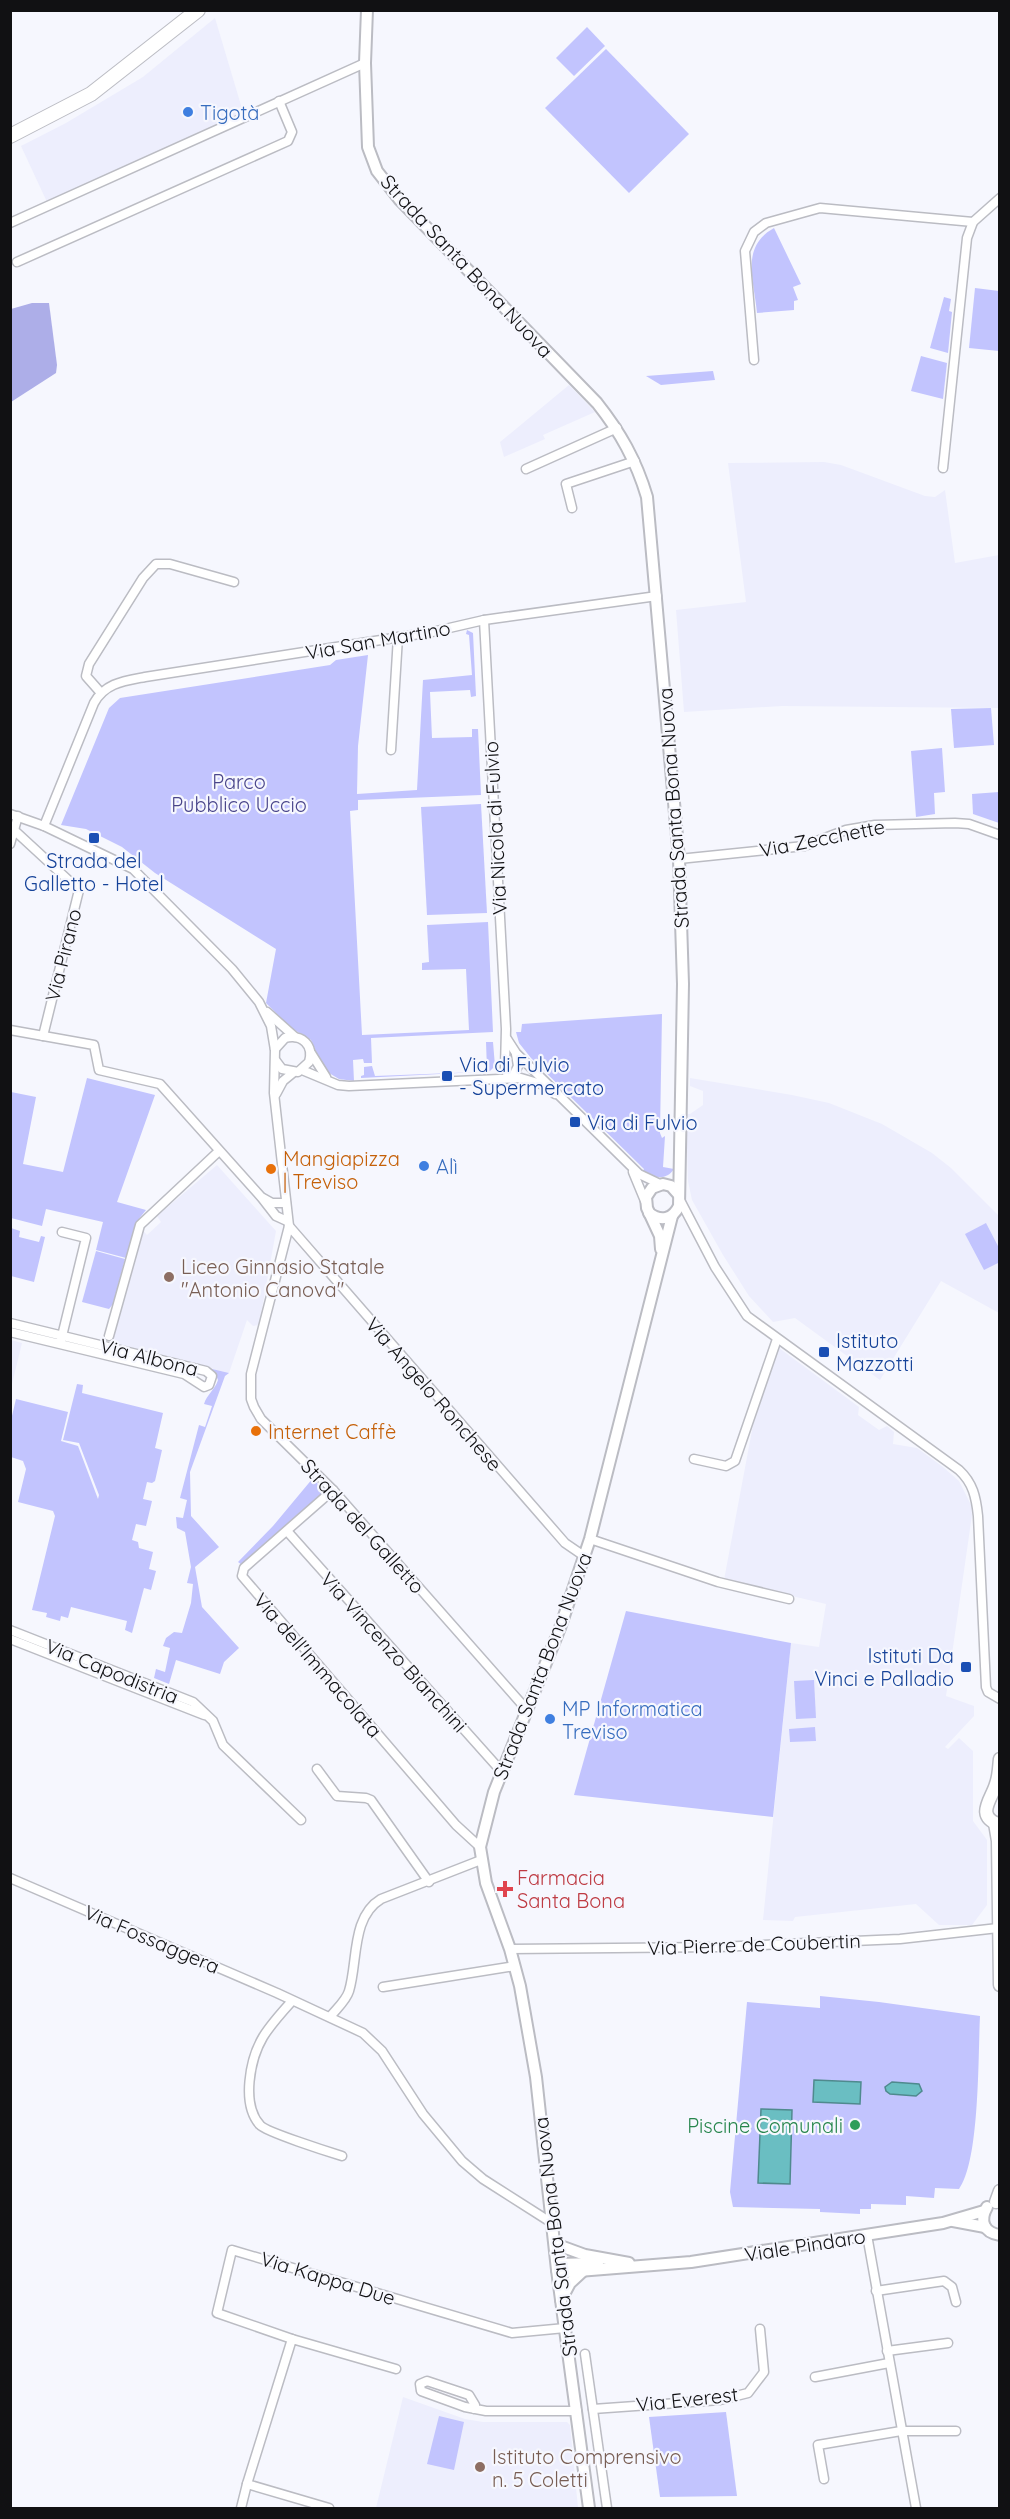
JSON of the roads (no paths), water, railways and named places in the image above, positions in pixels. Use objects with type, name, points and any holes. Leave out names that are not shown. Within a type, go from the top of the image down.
[{"type":"main road","points":[[10,136],[91,94],[198,10]]},
{"type":"main road","points":[[999,1759],[995,1794],[988,1800],[986,1811],[987,1816],[997,1824],[999,1985]]},
{"type":"street","name":"Strada Santa Bona Nuova","points":[[367,10],[365,63],[368,147],[373,163],[383,179],[597,403],[617,428],[635,461],[648,503],[679,859],[683,984],[679,1198]]},
{"type":"street","points":[[10,223],[365,63]]},
{"type":"street","points":[[17,262],[288,141],[292,132],[279,101]]},
{"type":"street","points":[[943,468],[964,250],[973,222],[999,198]]},
{"type":"street","points":[[754,360],[745,258],[747,243],[759,227],[770,221],[820,208],[973,222]]},
{"type":"street","points":[[526,469],[617,428]]},
{"type":"street","points":[[572,508],[566,484],[635,461]]},
{"type":"street","points":[[44,826],[91,710],[101,693],[86,676],[89,664],[143,578],[156,564],[170,564],[234,582]]},
{"type":"street","name":"Via San Martino","points":[[101,693],[114,684],[145,677],[398,637],[484,620],[657,597]]},
{"type":"street","name":"Via Nicola di Fulvio","points":[[484,620],[506,1036],[505,1059],[510,1078]]},
{"type":"street","points":[[391,750],[398,637]]},
{"type":"street","points":[[10,844],[14,830],[14,815],[44,826],[116,860],[139,875],[237,974],[277,1022],[305,1042],[315,1063],[329,1080]]},
{"type":"street","name":"Via Zecchette","points":[[679,859],[804,846],[846,830],[875,825],[969,824],[999,835]]},
{"type":"street","name":"Via Pirano","points":[[14,830],[79,890],[43,1036]]},
{"type":"street","points":[[259,1002],[271,1026],[275,1060],[282,1069],[298,1071]]},
{"type":"street","points":[[10,1030],[94,1046],[99,1070],[160,1084],[276,1216],[288,1223]]},
{"type":"street","name":"Via Nicola di Fulvio","points":[[506,1036],[516,1053],[623,1160]]},
{"type":"street","points":[[275,1050],[285,1038],[295,1037]]},
{"type":"street","points":[[275,1104],[280,1085],[309,1062],[310,1052]]},
{"type":"street","points":[[510,1078],[518,1066],[516,1053]]},
{"type":"street","points":[[493,1079],[505,1059]]},
{"type":"street","name":"Strada del Galletto","points":[[275,1060],[275,1104],[288,1223],[251,1374],[254,1407],[261,1419],[333,1490],[527,1710]]},
{"type":"street","name":"Via Nicola di Fulvio","points":[[298,1071],[343,1086],[510,1078],[537,1082],[555,1094]]},
{"type":"street","points":[[109,1336],[140,1225],[219,1151]]},
{"type":"street","points":[[647,1208],[648,1192],[675,1174],[680,1158]]},
{"type":"street","points":[[623,1160],[639,1174],[671,1186],[740,1308],[777,1339],[959,1470],[969,1481],[976,1500],[978,1516],[986,1687],[988,1692],[999,1699]]},
{"type":"street","points":[[623,1160],[635,1174],[660,1236],[661,1260]]},
{"type":"street","points":[[262,1198],[272,1203],[286,1203]]},
{"type":"street","points":[[673,1215],[679,1198]]},
{"type":"street","points":[[647,1208],[659,1218],[673,1215],[691,1225]]},
{"type":"street","name":"Strada Santa Bona Nuova","points":[[589,2508],[561,2300],[536,2077],[515,1966],[486,1882],[480,1847],[486,1817],[502,1772],[560,1628],[590,1539],[673,1215]]},
{"type":"street","name":"Via Angelo Ronchese","points":[[288,1223],[565,1543],[584,1556]]},
{"type":"street","points":[[61,1339],[86,1238],[62,1232]]},
{"type":"street","name":"Via Albona","points":[[10,1323],[61,1339],[184,1374],[204,1387],[212,1380],[212,1376],[206,1371],[61,1339],[10,1332]]},
{"type":"street","points":[[694,1459],[726,1466],[735,1461],[777,1339]]},
{"type":"street","name":"Via dell'Immacolata","points":[[333,1490],[244,1568],[242,1572],[244,1580],[456,1825],[480,1847]]},
{"type":"street","name":"Via Vincenzo Bianchini","points":[[287,1531],[502,1772]]},
{"type":"street","points":[[590,1539],[718,1582],[789,1599]]},
{"type":"street","name":"Via Capodistria","points":[[10,1630],[193,1702],[210,1717],[224,1745],[302,1820]]},
{"type":"street","name":"Via Capodistria","points":[[10,1639],[210,1717]]},
{"type":"street","points":[[316,1768],[337,1796],[371,1800],[429,1882]]},
{"type":"street","points":[[330,2017],[348,1994],[358,1942],[368,1912],[381,1899],[481,1860]]},
{"type":"street","name":"Via Fossaggera","points":[[10,1878],[363,2033],[376,2044],[423,2114],[473,2171],[552,2223]]},
{"type":"street","name":"Via Pierre de Coubertin","points":[[510,1949],[718,1947],[864,1941],[998,1928]]},
{"type":"street","points":[[383,1987],[515,1966]]},
{"type":"street","points":[[292,2001],[270,2026],[258,2047],[250,2086],[253,2114],[261,2127],[342,2157]]},
{"type":"street","name":"Viale Pindaro","points":[[557,2267],[584,2270],[656,2266],[867,2235],[953,2221],[984,2211],[998,2198]]},
{"type":"street","points":[[984,2211],[983,2222],[993,2232],[999,2244]]},
{"type":"street","name":"Viale Pindaro","points":[[953,2221],[993,2232]]},
{"type":"street","points":[[867,2235],[916,2508]]},
{"type":"street","name":"Viale Pindaro","points":[[555,2244],[576,2252],[616,2261],[656,2266]]},
{"type":"street","name":"Via Kappa Due","points":[[292,2340],[217,2313],[232,2250],[512,2333],[565,2328]]},
{"type":"street","name":"Viale Pindaro","points":[[557,2267],[616,2261]]},
{"type":"street","points":[[561,2300],[570,2283],[584,2270]]},
{"type":"street","points":[[876,2291],[944,2281],[952,2287],[956,2302]]},
{"type":"street","name":"Via Everest","points":[[593,2409],[720,2400],[748,2393],[764,2372],[760,2329]]},
{"type":"street","points":[[241,2508],[292,2340],[396,2369]]},
{"type":"street","points":[[887,2351],[948,2343]]},
{"type":"street","points":[[585,2354],[606,2508]]},
{"type":"street","points":[[815,2377],[889,2363]]},
{"type":"street","points":[[474,2409],[475,2405],[469,2395],[427,2381],[420,2384],[421,2391],[474,2409],[577,2411]]},
{"type":"street","points":[[824,2479],[818,2445],[901,2431],[956,2431]]},
{"type":"street","points":[[248,2484],[329,2508]]},
{"type":"place","name":"Tigotà","points":[[188,112]]},
{"type":"place","name":"Strada del Galletto - Hotel","points":[[94,838]]},
{"type":"place","name":"Via di Fulvio - Supermercato","points":[[447,1076]]},
{"type":"place","name":"Via di Fulvio","points":[[575,1122]]},
{"type":"place","name":"Alì","points":[[424,1166]]},
{"type":"place","name":"Mangiapizza | Treviso","points":[[271,1169]]},
{"type":"place","name":"Liceo Ginnasio Statale \"Antonio Canova\"","points":[[169,1277]]},
{"type":"place","name":"Istituto Mazzotti","points":[[824,1352]]},
{"type":"place","name":"Internet Caffè","points":[[256,1431]]},
{"type":"place","name":"Istituti Da Vinci e Palladio","points":[[966,1667]]},
{"type":"place","name":"MP Informatica Treviso","points":[[550,1719]]},
{"type":"place","name":"Farmacia Santa Bona","points":[[505,1889]]},
{"type":"place","name":"Piscine Comunali","points":[[855,2125]]},
{"type":"place","name":"Istituto Comprensivo n. 5 Coletti","points":[[480,2467]]},
{"type":"park label","name":"Parco Pubblico Uccio","points":[[239,792]]}]
